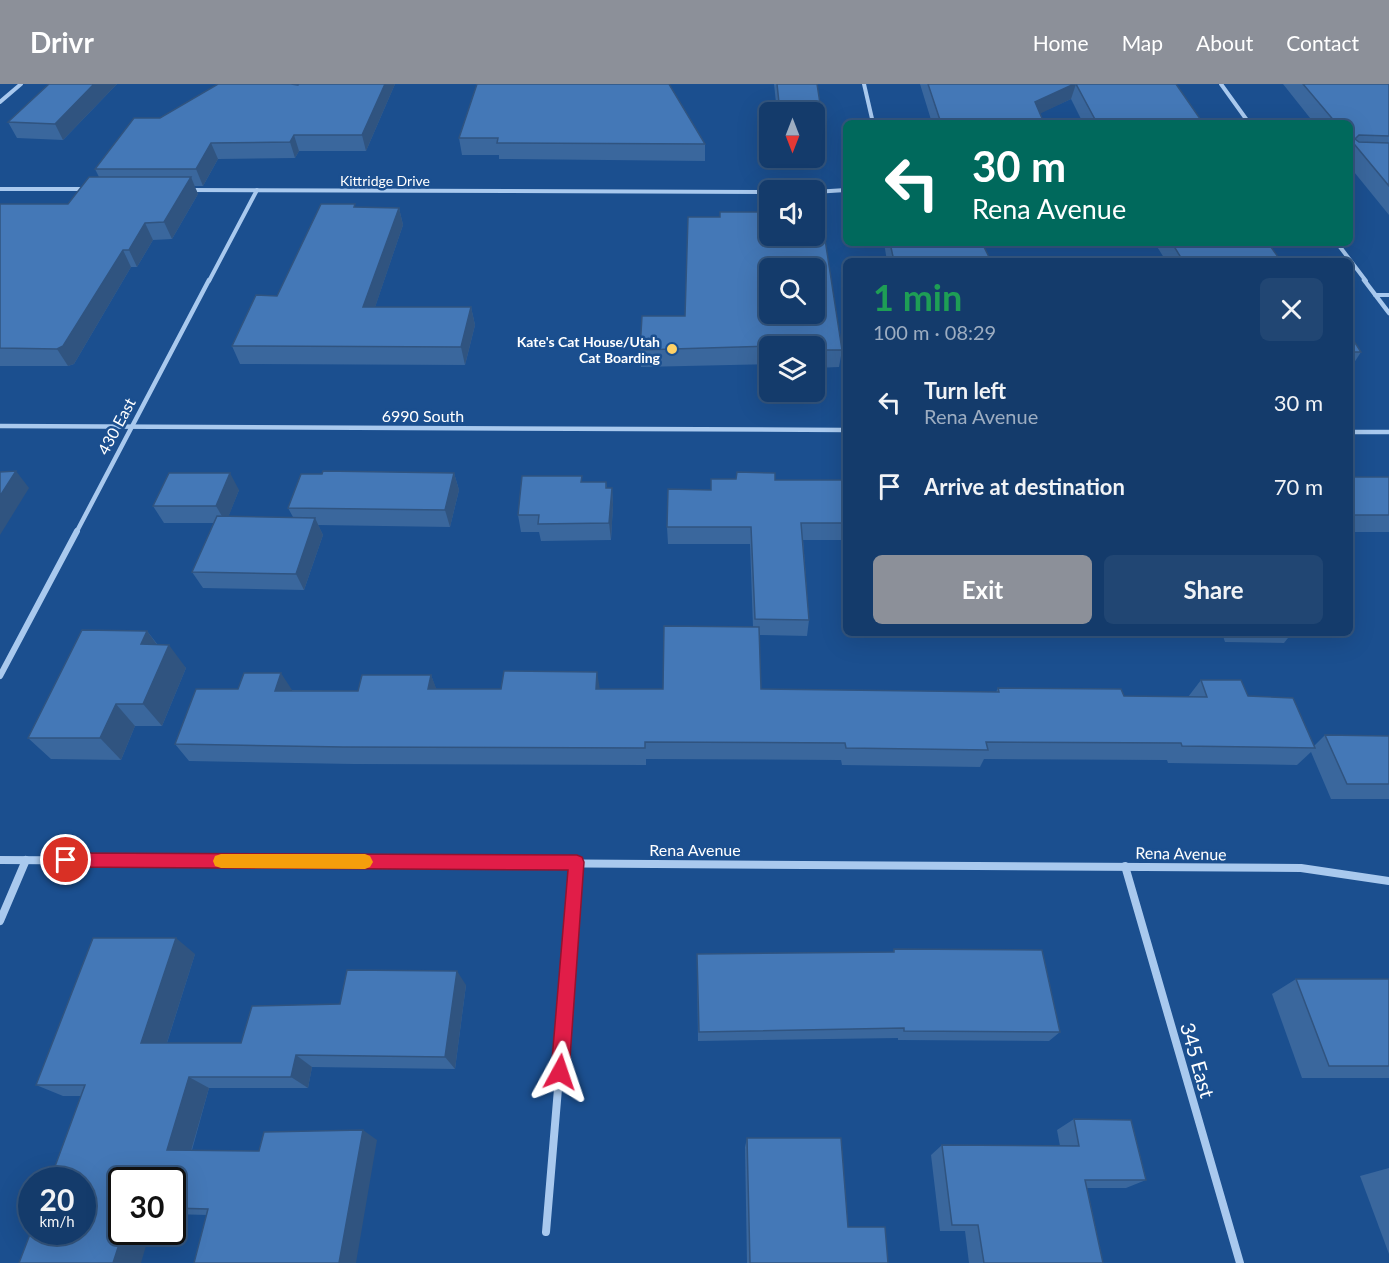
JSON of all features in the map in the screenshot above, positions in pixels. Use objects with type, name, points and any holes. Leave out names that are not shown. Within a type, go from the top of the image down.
[{"type":"street","points":[[0,102],[21,84]]},
{"type":"street","points":[[864,84],[872,120]]},
{"type":"street","points":[[1221,84],[1247,120]]},
{"type":"street","points":[[0,189],[93,189]]},
{"type":"street","name":"Kittridge Drive","points":[[187,190],[759,192]]},
{"type":"street","name":"430 East","points":[[0,676],[257,190]]},
{"type":"street","points":[[825,191],[843,190]]},
{"type":"street","points":[[1353,264],[1389,313]]},
{"type":"street","name":"6990 South","points":[[0,426],[843,430]]},
{"type":"street","points":[[1353,432],[1389,432]]},
{"type":"street","name":"Rena Avenue","points":[[0,860],[1301,868],[1389,881]]},
{"type":"street","points":[[0,921],[26,860]]},
{"type":"street","points":[[546,1232],[577,862]]},
{"type":"street","name":"345 East","points":[[1125,866],[1240,1263]]},
{"type":"lane","points":[[1376,295],[1389,295]]},
{"type":"building","points":[[49,84],[94,84],[55,124],[8,122]]},
{"type":"building","points":[[218,84],[385,84],[362,135],[294,135],[290,142],[211,143],[196,169],[95,169],[134,118],[160,118]]},
{"type":"building","points":[[477,84],[669,84],[705,144],[497,143],[498,138],[459,138]]},
{"type":"building","points":[[777,84],[817,84],[820,102],[779,102]]},
{"type":"building","points":[[928,84],[1074,84],[1035,102],[1043,120],[940,120]]},
{"type":"building","points":[[1076,84],[1176,84],[1201,120],[1095,120]]},
{"type":"building","points":[[1303,84],[1389,84],[1389,136],[1359,135],[1355,139],[1359,142],[1389,143],[1389,186],[1353,143],[1353,120],[1333,120]]},
{"type":"building","points":[[89,177],[191,177],[164,222],[145,223],[129,250],[123,250],[63,346],[57,349],[0,348],[0,204],[68,204]]},
{"type":"building","points":[[321,204],[399,208],[363,307],[471,307],[461,347],[232,346],[256,295],[277,296]]},
{"type":"building","points":[[720,212],[759,212],[759,246],[825,246],[825,239],[842,350],[825,350],[825,336],[759,336],[759,346],[640,350],[642,316],[685,316],[688,217],[720,217]]},
{"type":"building","points":[[891,246],[984,246],[990,258],[893,258]]},
{"type":"building","points":[[1174,246],[1270,246],[1279,258],[1181,258]]},
{"type":"building","points":[[1353,340],[1361,352],[1353,352]]},
{"type":"building","points":[[16,471],[0,496],[0,472]]},
{"type":"building","points":[[323,471],[454,473],[445,510],[288,508],[301,474],[322,474]]},
{"type":"building","points":[[737,472],[775,473],[775,480],[843,480],[843,523],[801,523],[809,620],[755,619],[751,527],[667,527],[668,489],[711,490],[711,479],[736,479]]},
{"type":"building","points":[[169,473],[230,473],[216,506],[153,506]]},
{"type":"building","points":[[522,476],[582,476],[581,482],[606,482],[606,488],[612,488],[609,523],[538,524],[539,515],[518,515]]},
{"type":"building","points":[[1353,477],[1389,477],[1389,515],[1353,515]]},
{"type":"building","points":[[217,516],[315,518],[296,574],[192,572]]},
{"type":"building","points":[[664,626],[759,627],[761,689],[999,692],[998,688],[1121,689],[1124,696],[1207,697],[1201,680],[1241,680],[1248,696],[1293,698],[1315,748],[1182,746],[1181,743],[986,742],[988,750],[846,748],[845,743],[645,742],[645,748],[175,744],[196,689],[238,689],[244,673],[281,673],[275,691],[358,691],[362,675],[431,675],[428,689],[501,689],[504,671],[597,672],[596,689],[663,689]]},
{"type":"building","points":[[82,630],[147,631],[141,644],[169,645],[143,704],[116,704],[100,738],[28,738]]},
{"type":"building","points":[[1325,735],[1389,736],[1389,784],[1347,784]]},
{"type":"building","points":[[93,938],[176,938],[141,1043],[241,1043],[252,1006],[340,1004],[347,970],[457,971],[445,1057],[296,1055],[291,1077],[189,1077],[167,1150],[259,1151],[264,1132],[363,1130],[339,1263],[194,1263],[208,1209],[186,1208],[186,1167],[108,1167],[108,1245],[119,1245],[113,1263],[19,1263],[26,1245],[96,1245],[96,1167],[55,1167],[85,1085],[36,1085]]},
{"type":"building","points":[[894,949],[1042,950],[1060,1032],[904,1031],[904,1028],[699,1032],[697,954],[894,952]]},
{"type":"building","points":[[1296,979],[1389,979],[1389,1066],[1329,1066]]},
{"type":"building","points":[[1074,1119],[1131,1120],[1146,1180],[1085,1180],[1103,1263],[984,1263],[978,1225],[952,1225],[942,1145],[1079,1146]]},
{"type":"building","points":[[747,1138],[841,1138],[848,1227],[885,1227],[888,1263],[750,1263]]},
{"type":"slow traffic","points":[[221,861],[365,862]]},
{"type":"place","name":"Kate's Cat House/Utah Cat Boarding","points":[[672,349]]},
{"type":"route","points":[[66,860],[577,862],[560,1072]]}]
